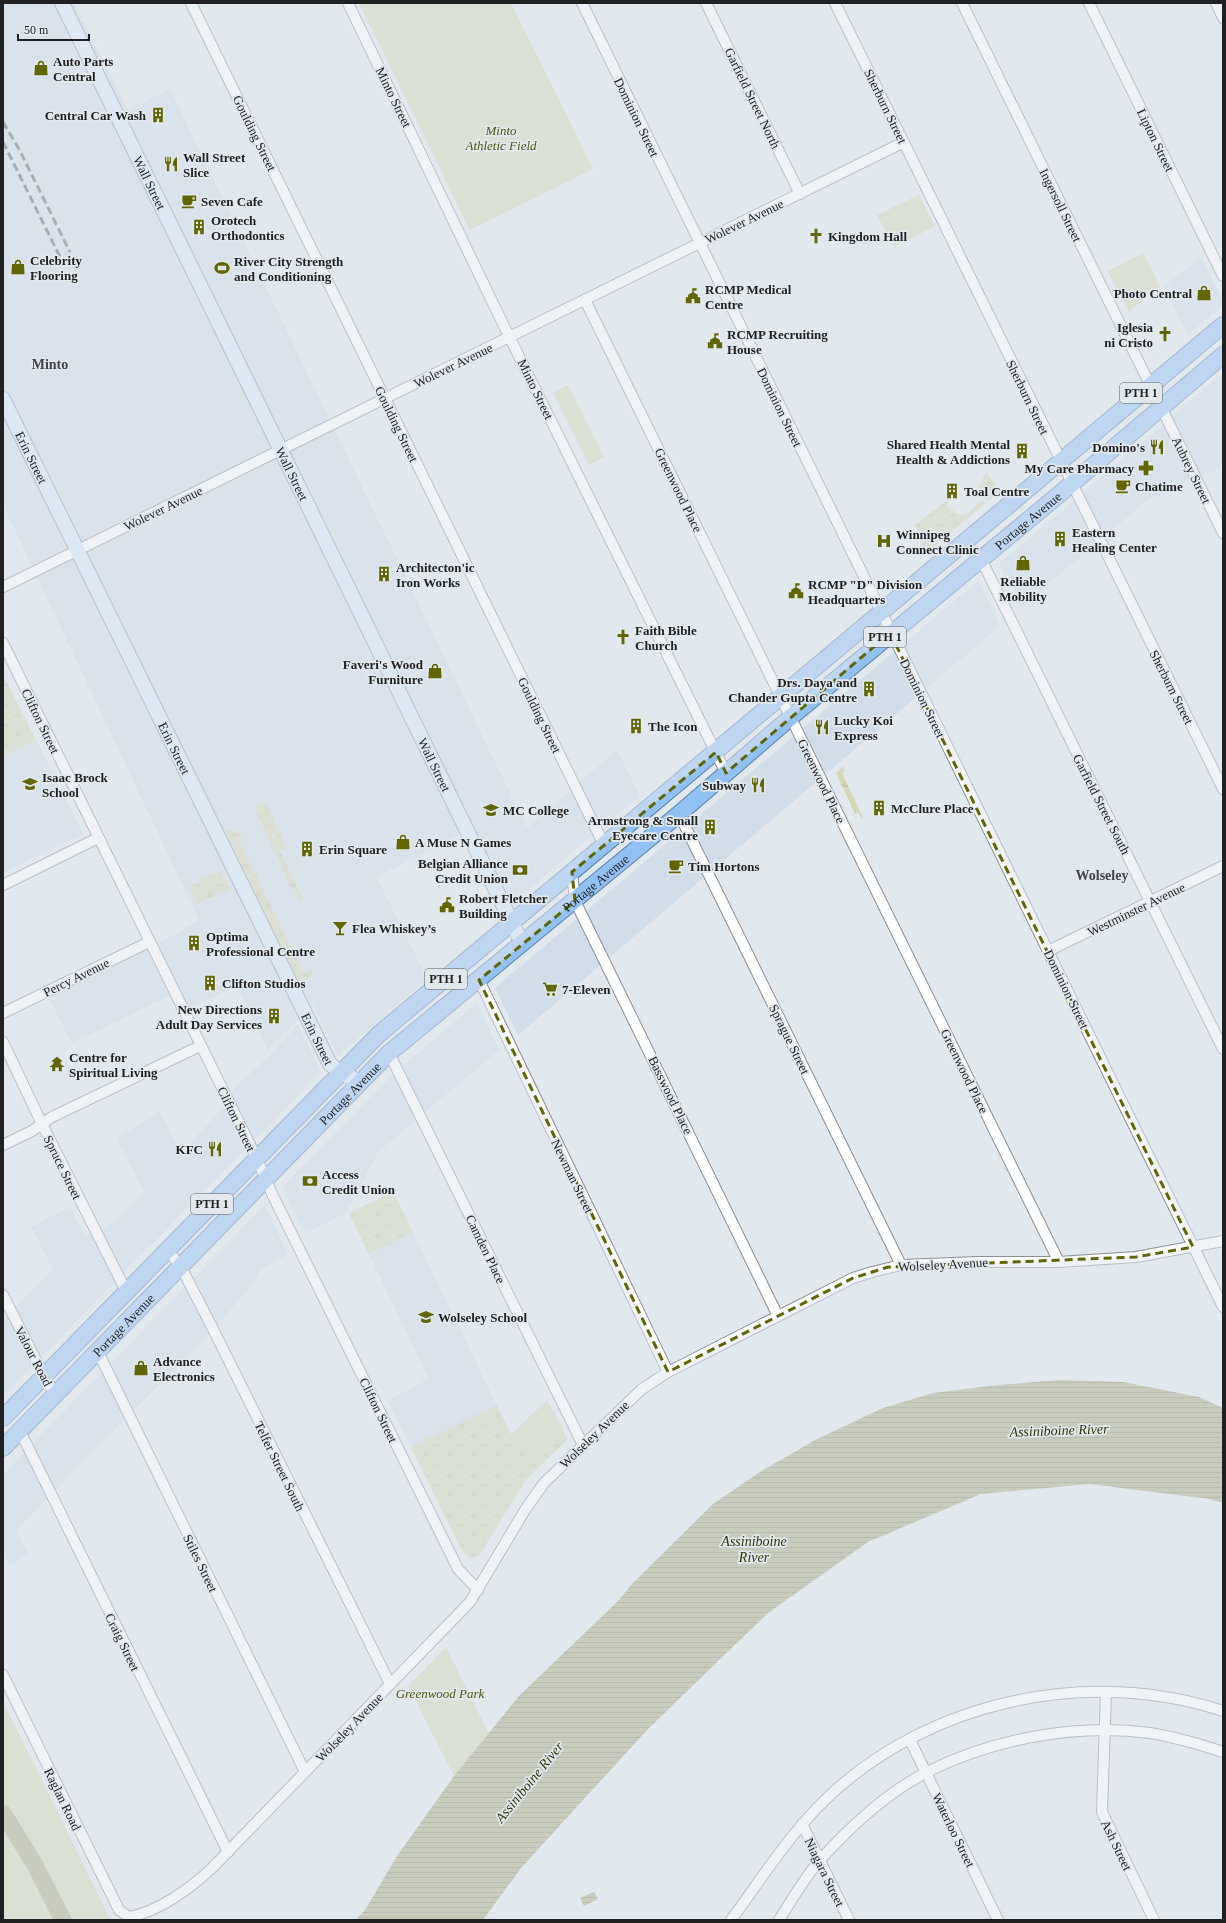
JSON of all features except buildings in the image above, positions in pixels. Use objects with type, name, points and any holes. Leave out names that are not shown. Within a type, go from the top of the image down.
[{"type":"highway","name":"Portage Avenue","points":[[3,1418],[379,1034],[1223,325]]},
{"type":"highway","name":"Portage Avenue","points":[[3,1448],[389,1053],[679,814],[791,716],[1071,484],[1223,355]]},
{"type":"main road","name":"Wall Street","points":[[62,3],[522,944]]},
{"type":"main road","name":"Erin Street","points":[[3,400],[305,1017],[330,1064],[341,1073],[361,1082]]},
{"type":"street","name":"Goulding Street","points":[[191,3],[604,845]]},
{"type":"street","name":"Minto Street","points":[[348,3],[510,337],[726,773]]},
{"type":"street","name":"Dominion Street","points":[[582,3],[890,633],[1223,1307]]},
{"type":"street","name":"Garfield Street North","points":[[706,3],[800,194]]},
{"type":"street","name":"Sherburn Street","points":[[835,3],[1060,462],[1223,789]]},
{"type":"street","name":"Ingersoll Street","points":[[962,3],[1160,407]]},
{"type":"street","name":"Lipton Street","points":[[1089,3],[1223,276]]},
{"type":"street","points":[[1216,3],[1223,18]]},
{"type":"street","name":"Wolever Avenue","points":[[3,587],[904,142]]},
{"type":"street","name":"Greenwood Place","points":[[585,300],[1059,1262]]},
{"type":"street","name":"Aubrey Street","points":[[1160,407],[1223,533]]},
{"type":"street","name":"Garfield Street South","points":[[981,559],[1223,1049]]},
{"type":"street","name":"Clifton Street","points":[[3,643],[458,1569],[478,1590]]},
{"type":"street","name":"Sprague Street","points":[[679,814],[901,1265]]},
{"type":"street","points":[[3,885],[98,838]]},
{"type":"street","name":"Westminster Avenue","points":[[1048,951],[1223,866]]},
{"type":"street","name":"Basswood Place","points":[[572,872],[574,901],[778,1316]]},
{"type":"street","name":"Percy Avenue","points":[[3,1013],[149,942]]},
{"type":"street","name":"Newman Street","points":[[479,980],[668,1372]]},
{"type":"street","name":"Spruce Street","points":[[3,1042],[42,1124],[126,1291]]},
{"type":"street","points":[[3,1145],[32,1131],[52,1117],[200,1046]]},
{"type":"street","name":"Camden Place","points":[[389,1053],[583,1445]]},
{"type":"street","name":"Wolseley Avenue","points":[[129,1917],[143,1914],[185,1890],[203,1876],[228,1852],[470,1602],[537,1492],[553,1474],[642,1389],[668,1372],[853,1278],[901,1265],[978,1262],[1059,1262],[1136,1257],[1223,1241]]},
{"type":"street","name":"Telfer Street South","points":[[168,1249],[180,1267],[390,1684]]},
{"type":"street","name":"Valour Road","points":[[3,1295],[44,1376],[56,1395]]},
{"type":"street","name":"Stiles Street","points":[[98,1352],[305,1772]]},
{"type":"street","name":"Craig Street","points":[[20,1431],[228,1852]]},
{"type":"street","name":"Raglan Road","points":[[3,1675],[119,1910],[123,1915],[129,1917]]},
{"type":"street","points":[[732,1920],[774,1859],[802,1824],[826,1799],[854,1776],[910,1740],[942,1723],[1022,1698],[1083,1692],[1150,1694],[1205,1705],[1223,1711]]},
{"type":"street","name":"Ash Street","points":[[1106,1692],[1102,1812],[1154,1920]]},
{"type":"street","points":[[779,1920],[820,1860],[871,1811],[893,1793],[926,1772],[979,1750],[1033,1737],[1104,1730],[1150,1734],[1198,1744],[1223,1752]]},
{"type":"street","name":"Waterloo Street","points":[[910,1740],[998,1920]]},
{"type":"street","name":"Niagara Street","points":[[802,1824],[849,1920]]},
{"type":"highlighted area","points":[[890,633],[1193,1247],[1136,1257],[888,1267],[853,1278],[668,1372],[479,980],[575,901],[572,872],[716,752],[726,773]]},
{"type":"shaded area","points":[[3,3],[75,3],[128,110],[170,89],[527,828],[617,750],[640,796],[499,916],[461,834],[377,877],[427,979],[338,1056],[313,1005],[268,1050],[236,986],[178,1014],[169,996],[72,1043],[48,996],[184,930],[183,928],[199,920],[3,505]]},
{"type":"shaded area","points":[[1201,257],[1223,301],[1223,305],[1188,335],[1164,286]]},
{"type":"shaded area","points":[[1223,373],[1223,466],[1208,474],[1206,471],[1145,502],[1021,607],[999,564]]},
{"type":"shaded area","points":[[978,581],[1000,626],[518,1035],[495,988]]},
{"type":"shaded area","name":"Isaac Brock School","points":[[3,675],[83,834],[3,873]]},
{"type":"shaded area","points":[[477,1003],[499,1050],[378,1152],[346,1213],[305,1233],[282,1187],[397,1071]]},
{"type":"shaded area","points":[[298,1025],[321,1072],[3,1396],[3,1320],[53,1269],[31,1227],[70,1207],[85,1236],[107,1228],[144,1191],[116,1138],[160,1112],[181,1153],[220,1111],[234,1088],[267,1058]]},
{"type":"shaded area","name":"Wolseley School","points":[[393,1192],[511,1434],[547,1400],[567,1440],[525,1481],[480,1554],[474,1558],[465,1554],[460,1546],[388,1400],[429,1379],[349,1213]]},
{"type":"shaded area","points":[[265,1205],[288,1255],[260,1270],[252,1285],[212,1331],[16,1530],[29,1555],[9,1565],[3,1553],[3,1474]]},
{"type":"green space","name":"Minto Athletic Field","points":[[359,3],[511,3],[593,169],[470,230]]},
{"type":"green space","points":[[919,195],[935,226],[894,247],[877,215]]},
{"type":"green space","points":[[1143,253],[1160,286],[1129,312],[1108,271]]},
{"type":"green space","points":[[568,385],[604,457],[589,465],[553,393]]},
{"type":"green space","points":[[986,472],[1000,491],[989,500],[979,495],[978,489]]},
{"type":"green space","points":[[947,500],[947,507],[960,515],[971,511],[978,502],[984,501],[986,503],[926,553],[915,525]]},
{"type":"green space","points":[[3,675],[36,740],[7,754],[7,757],[3,759]]},
{"type":"green space","points":[[843,767],[845,771],[843,772],[843,775],[863,818],[862,819],[858,812],[855,814],[836,773]]},
{"type":"green space","points":[[265,801],[287,848],[280,851],[303,898],[297,901],[298,898],[293,888],[290,887],[280,862],[253,807]]},
{"type":"green space","points":[[226,829],[244,834],[238,838],[304,973],[312,970],[314,975],[302,984],[298,982],[225,831]]},
{"type":"green space","points":[[220,871],[230,889],[197,904],[189,886]]},
{"type":"green space","points":[[393,1192],[413,1233],[369,1254],[349,1213]]},
{"type":"green space","points":[[547,1400],[562,1428],[545,1444],[544,1456],[537,1458],[524,1438],[515,1438],[511,1435]]},
{"type":"green space","points":[[497,1405],[511,1435],[515,1438],[524,1437],[531,1451],[545,1454],[545,1444],[562,1428],[567,1440],[525,1481],[480,1554],[471,1557],[466,1555],[460,1546],[411,1447]]},
{"type":"green space","name":"Greenwood Park","points":[[446,1647],[489,1734],[454,1776],[408,1686]]},
{"type":"green space","points":[[3,1702],[111,1920],[69,1920],[42,1868],[3,1805]]},
{"type":"green space","points":[[3,1820],[13,1834],[34,1879],[57,1920],[3,1920]]},
{"type":"water","name":"Assiniboine River","points":[[1060,1380],[1123,1382],[1199,1397],[1223,1408],[1223,1503],[1210,1499],[1089,1484],[981,1494],[868,1542],[768,1613],[648,1729],[521,1868],[483,1920],[356,1920],[365,1910],[397,1856],[454,1776],[519,1696],[617,1602],[633,1583],[713,1504],[760,1472],[817,1439],[883,1408],[933,1393],[998,1385]]},
{"type":"water","points":[[594,1892],[598,1899],[584,1906],[580,1898]]},
{"type":"waterway","points":[[3,1813],[35,1865],[63,1920]]},
{"type":"railway","points":[[3,122],[19,149],[70,252]]},
{"type":"railway","points":[[3,142],[61,259]]},
{"type":"place","name":"Auto Parts Central","points":[[41,68]]},
{"type":"place","name":"Central Car Wash","points":[[158,115]]},
{"type":"place","name":"Wall Street Slice","points":[[171,164]]},
{"type":"place","name":"Seven Cafe","points":[[189,201]]},
{"type":"place","name":"Orotech Orthodontics","points":[[199,227]]},
{"type":"place","name":"Kingdom Hall","points":[[816,236]]},
{"type":"place","name":"Celebrity Flooring","points":[[18,267]]},
{"type":"place","name":"River City Strength and Conditioning","points":[[222,268]]},
{"type":"place","name":"Photo Central","points":[[1204,293]]},
{"type":"place","name":"RCMP Medical Centre","points":[[693,296]]},
{"type":"place","name":"Iglesia ni Cristo","points":[[1165,334]]},
{"type":"place","name":"RCMP Recruiting House","points":[[715,341]]},
{"type":"place","name":"Domino's","points":[[1157,447]]},
{"type":"place","name":"Shared Health Mental Health & Addictions","points":[[1022,451]]},
{"type":"place","name":"My Care Pharmacy","points":[[1146,468]]},
{"type":"place","name":"Chatime","points":[[1123,486]]},
{"type":"place","name":"Toal Centre","points":[[952,491]]},
{"type":"place","name":"Eastern Healing Center","points":[[1060,539]]},
{"type":"place","name":"Winnipeg Connect Clinic","points":[[884,541]]},
{"type":"place","name":"Reliable Mobility","points":[[1023,563]]},
{"type":"place","name":"Architecton'ic Iron Works","points":[[384,574]]},
{"type":"place","name":"RCMP \"D\" Division Headquarters","points":[[796,591]]},
{"type":"place","name":"Faith Bible Church","points":[[623,637]]},
{"type":"place","name":"Faveri's Wood Furniture","points":[[435,671]]},
{"type":"place","name":"Drs. Daya and Chander Gupta Centre","points":[[869,689]]},
{"type":"place","name":"The Icon","points":[[636,726]]},
{"type":"place","name":"Lucky Koi Express","points":[[822,727]]},
{"type":"place","name":"Isaac Brock School","points":[[30,784]]},
{"type":"place","name":"Subway","points":[[758,785]]},
{"type":"place","name":"McClure Place","points":[[879,808]]},
{"type":"place","name":"MC College","points":[[491,810]]},
{"type":"place","name":"Armstrong & Small Eyecare Centre","points":[[710,827]]},
{"type":"place","name":"A Muse N Games","points":[[403,842]]},
{"type":"place","name":"Erin Square","points":[[307,849]]},
{"type":"place","name":"Tim Hortons","points":[[676,866]]},
{"type":"place","name":"Belgian Alliance Credit Union","points":[[520,870]]},
{"type":"place","name":"Robert Fletcher Building","points":[[447,905]]},
{"type":"place","name":"Flea Whiskey’s","points":[[340,928]]},
{"type":"place","name":"Optima Professional Centre","points":[[194,943]]},
{"type":"place","name":"Clifton Studios","points":[[210,983]]},
{"type":"place","name":"7-Eleven","points":[[550,989]]},
{"type":"place","name":"New Directions Adult Day Services","points":[[274,1016]]},
{"type":"place","name":"Centre for Spiritual Living","points":[[57,1064]]},
{"type":"place","name":"KFC","points":[[215,1149]]},
{"type":"place","name":"Access Credit Union","points":[[310,1181]]},
{"type":"place","name":"Wolseley School","points":[[426,1317]]},
{"type":"place","name":"Advance Electronics","points":[[141,1368]]},
{"type":"district","name":"Minto","points":[[50,364]]},
{"type":"district","name":"Wolseley","points":[[1102,875]]}]
